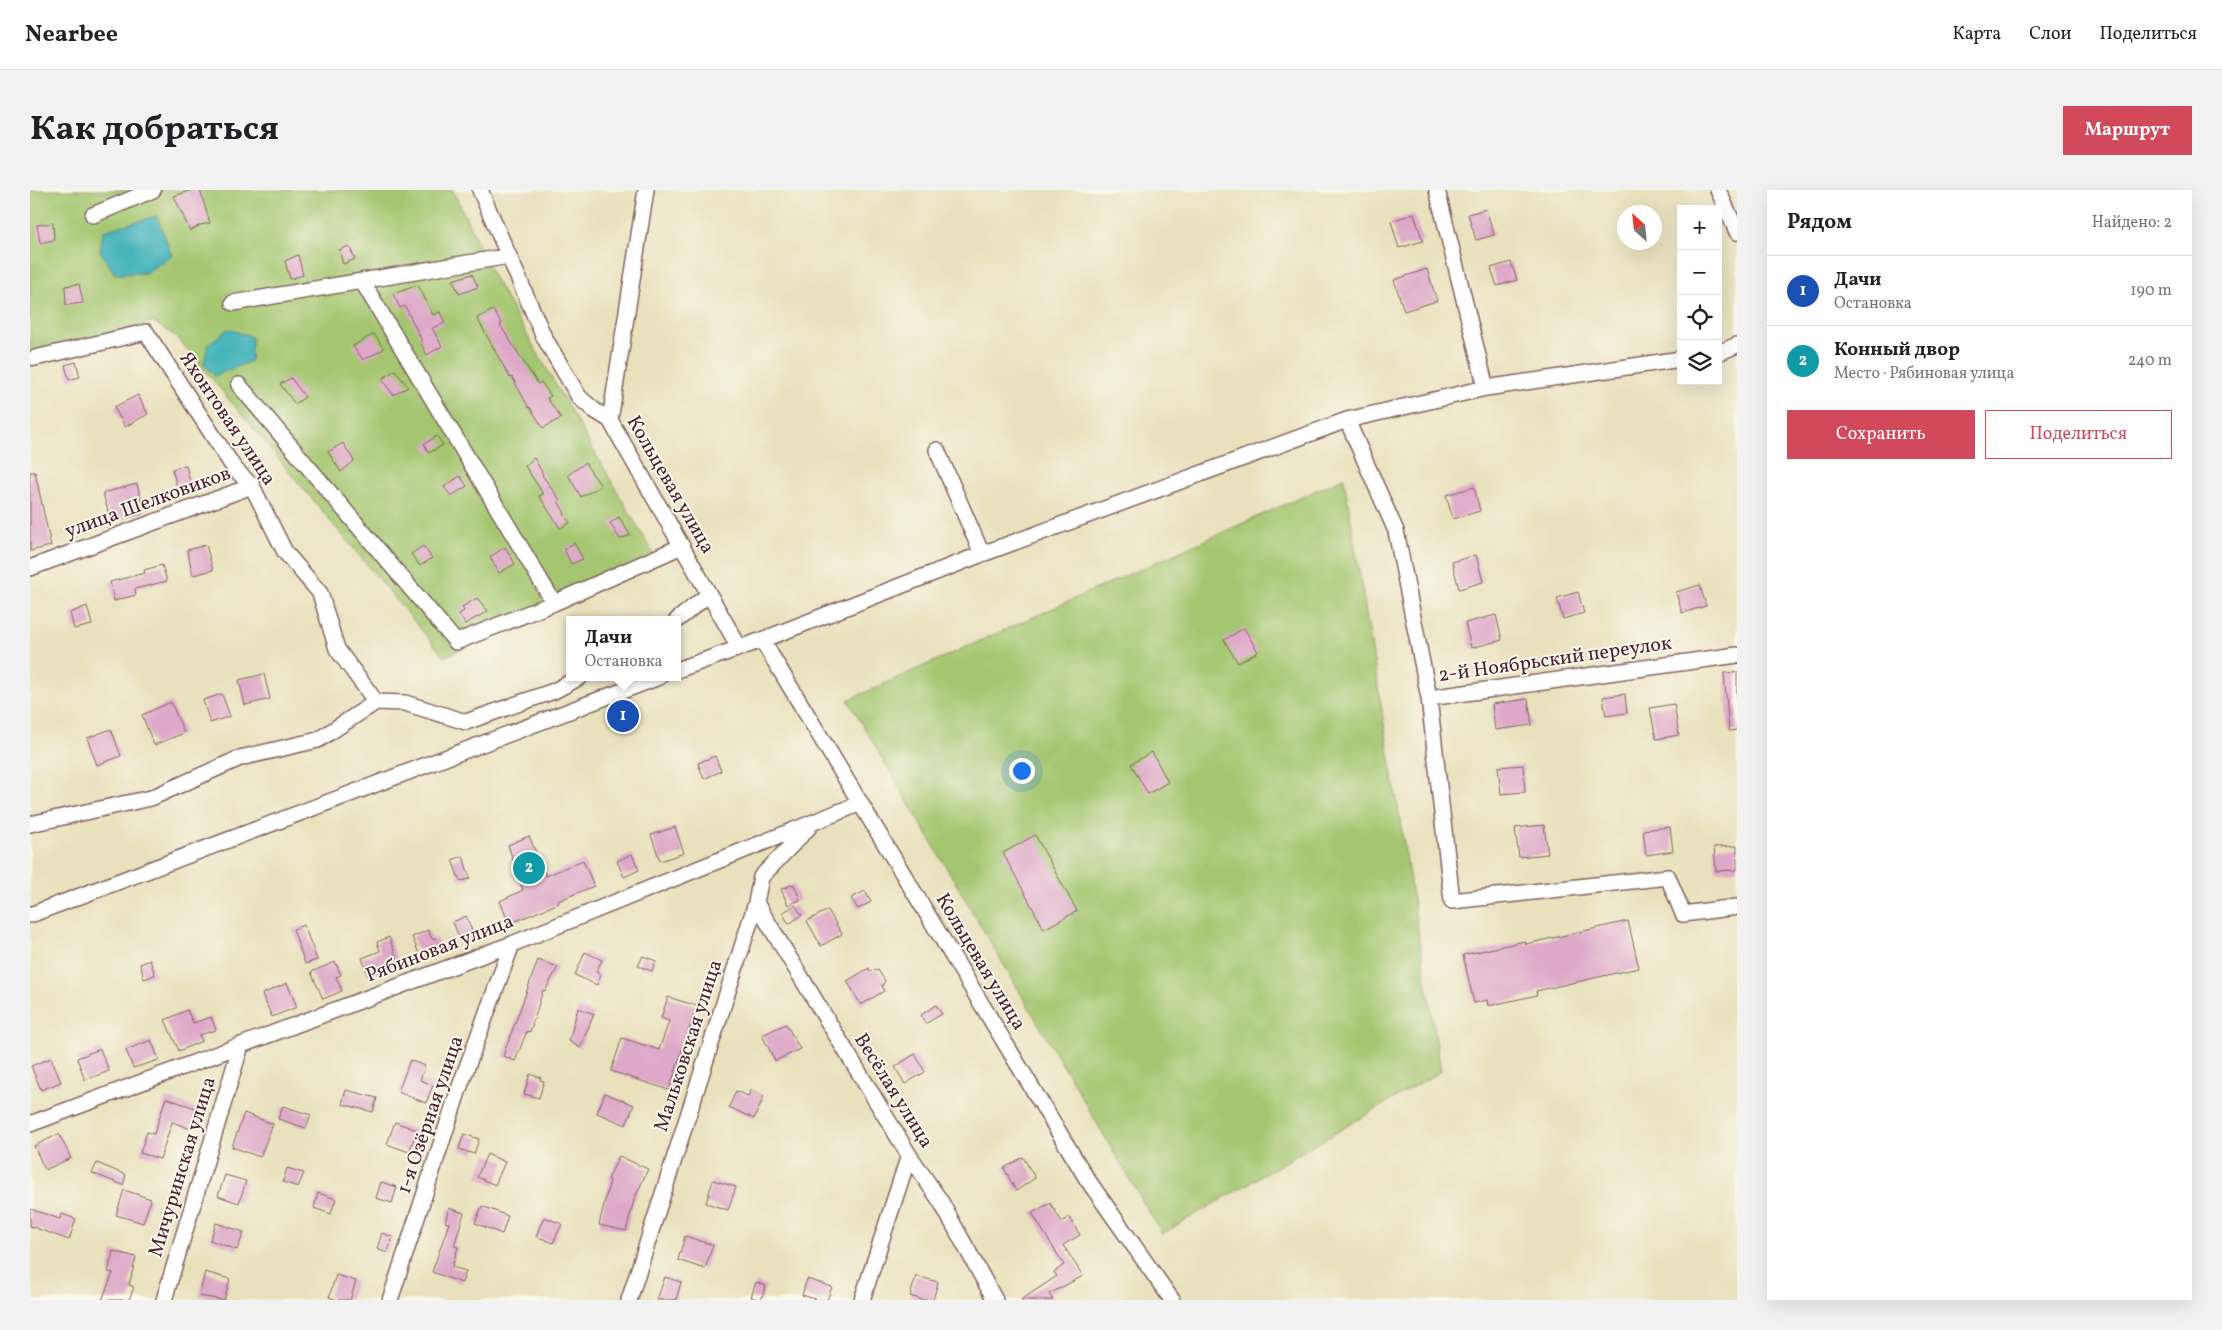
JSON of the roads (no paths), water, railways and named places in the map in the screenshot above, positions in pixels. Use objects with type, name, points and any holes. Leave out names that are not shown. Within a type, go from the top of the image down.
[{"type":"street","points":[[93,215],[153,190]]},
{"type":"street","name":"Кольцевая улица","points":[[480,190],[544,337],[579,397],[594,410],[610,420],[739,647]]},
{"type":"street","points":[[610,420],[646,190]]},
{"type":"street","points":[[1437,190],[1486,388]]},
{"type":"street","points":[[1718,190],[1737,232]]},
{"type":"street","points":[[233,303],[509,256]]},
{"type":"street","points":[[362,281],[554,603]]},
{"type":"street","name":"Яхонтовая улица","points":[[35,358],[146,332],[234,468],[252,486],[285,552],[320,593],[337,649],[376,702]]},
{"type":"street","points":[[1722,351],[1737,345]]},
{"type":"street","points":[[681,669],[762,640],[982,554],[1347,420],[1486,388],[1677,360]]},
{"type":"street","points":[[239,385],[456,642],[554,603],[682,546]]},
{"type":"street","name":"2-й Ноябрьский переулок","points":[[1347,420],[1396,531],[1429,698],[1737,655]]},
{"type":"street","points":[[936,450],[982,554]]},
{"type":"street","name":"улица Шелковиков","points":[[30,568],[252,486]]},
{"type":"street","points":[[681,617],[709,594]]},
{"type":"street","name":"Кольцевая улица","points":[[762,640],[1087,1179],[1172,1300]]},
{"type":"street","points":[[30,824],[151,798],[240,758],[318,740],[376,702],[405,703],[466,722],[554,691],[573,681]]},
{"type":"street","points":[[30,915],[648,681]]},
{"type":"street","points":[[1429,698],[1452,900],[1668,877],[1683,914],[1737,908]]},
{"type":"street","name":"Рябиновая улица","points":[[30,1124],[512,944],[861,803]]},
{"type":"street","name":"Мальковская улица","points":[[629,1300],[756,903],[761,877],[814,822]]},
{"type":"street","name":"Весёлая улица","points":[[756,903],[909,1155],[941,1202],[995,1300]]},
{"type":"street","name":"1-я Озёрная улица","points":[[390,1300],[460,1086],[512,944]]},
{"type":"street","name":"Мичуринская улица","points":[[164,1300],[241,1046]]},
{"type":"street","points":[[862,1300],[909,1155]]},
{"type":"water","points":[[157,216],[172,256],[145,273],[115,274],[100,251],[103,231]]},
{"type":"water","points":[[228,329],[252,337],[251,361],[215,376],[204,365],[208,344]]},
{"type":"place","name":"Дачи","points":[[623,716]]},
{"type":"place","name":"Конный двор","points":[[529,868]]}]
